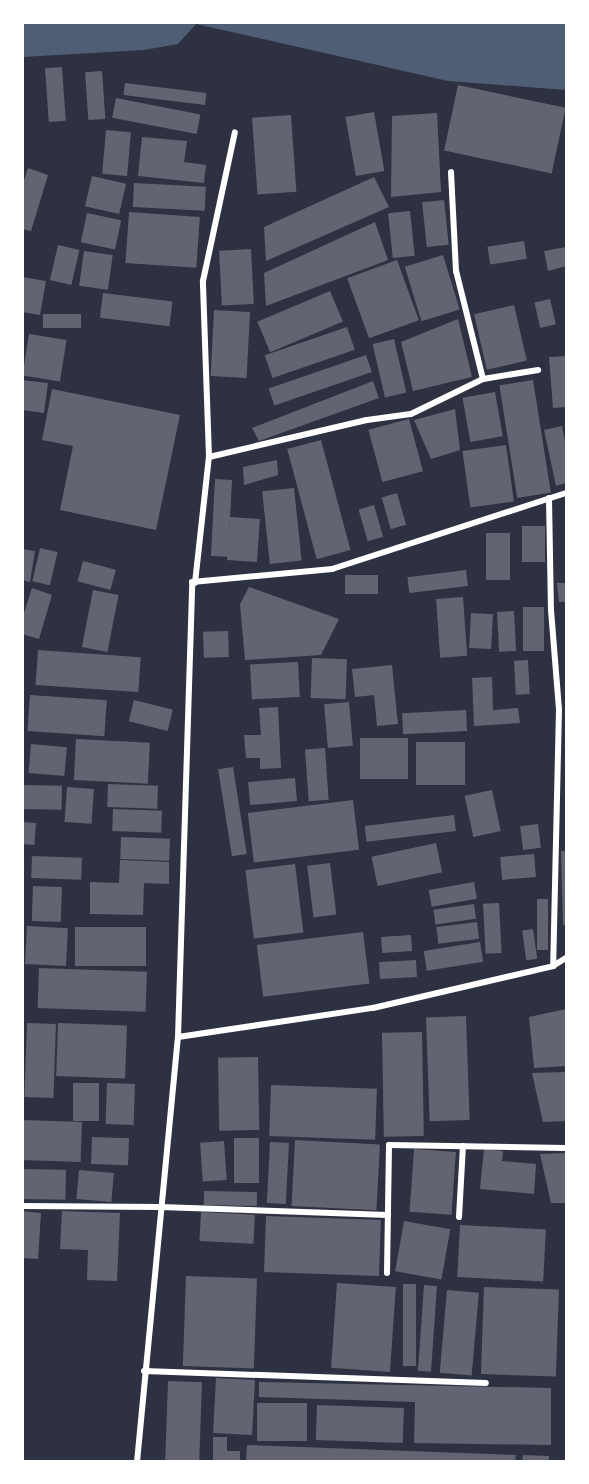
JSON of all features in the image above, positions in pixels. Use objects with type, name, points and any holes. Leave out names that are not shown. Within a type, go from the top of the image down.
[{"type":"street","points":[[137,1461],[178,1037],[194,582],[209,457],[203,280],[235,132]]},
{"type":"street","points":[[451,172],[456,271],[483,379]]},
{"type":"street","points":[[209,457],[367,420],[411,414],[483,379],[537,370]]},
{"type":"street","points":[[194,582],[332,569],[567,493]]},
{"type":"street","points":[[549,498],[551,610],[559,709],[553,966]]},
{"type":"street","points":[[178,1037],[373,1008],[553,966],[567,958]]},
{"type":"street","points":[[387,1274],[389,1145],[567,1148]]},
{"type":"street","points":[[459,1217],[463,1146]]},
{"type":"street","points":[[22,1206],[160,1207],[388,1215]]},
{"type":"street","points":[[144,1371],[486,1383]]},
{"type":"water","points":[[23,22],[566,23],[566,90],[448,81],[196,24],[178,44],[144,50],[23,57]]},
{"type":"building","points":[[62,67],[66,121],[49,122],[45,68]]},
{"type":"building","points":[[102,71],[105,119],[88,120],[85,72]]},
{"type":"building","points":[[125,83],[206,93],[205,105],[124,95]]},
{"type":"building","points":[[458,85],[566,108],[552,173],[444,151]]},
{"type":"building","points":[[116,98],[200,114],[197,134],[112,118]]},
{"type":"building","points":[[374,112],[384,171],[356,176],[345,117]]},
{"type":"building","points":[[437,113],[441,192],[391,197],[392,116]]},
{"type":"building","points":[[291,115],[296,192],[257,195],[252,118]]},
{"type":"building","points":[[106,130],[131,132],[127,176],[102,174]]},
{"type":"building","points":[[142,137],[187,141],[184,162],[206,165],[204,183],[138,176]]},
{"type":"building","points":[[28,168],[48,175],[31,231],[22,229],[22,187]]},
{"type":"building","points":[[92,176],[126,184],[119,214],[85,206]]},
{"type":"building","points":[[374,177],[389,207],[266,261],[264,227]]},
{"type":"building","points":[[134,183],[206,187],[205,211],[133,207]]},
{"type":"building","points":[[444,200],[449,245],[427,247],[422,202]]},
{"type":"building","points":[[410,211],[415,256],[393,258],[388,213]]},
{"type":"building","points":[[129,212],[200,217],[196,268],[125,263]]},
{"type":"building","points":[[87,213],[121,220],[115,250],[81,242]]},
{"type":"building","points":[[375,222],[388,260],[266,306],[264,273]]},
{"type":"building","points":[[524,241],[527,259],[490,265],[487,247]]},
{"type":"building","points":[[58,245],[79,250],[71,285],[50,280]]},
{"type":"building","points":[[566,247],[566,266],[548,271],[544,251]]},
{"type":"building","points":[[251,249],[254,304],[222,306],[219,251]]},
{"type":"building","points":[[84,251],[113,255],[108,290],[79,286]]},
{"type":"building","points":[[443,255],[460,310],[421,321],[405,267]]},
{"type":"building","points":[[397,260],[419,320],[369,338],[347,278]]},
{"type":"building","points":[[22,277],[46,281],[40,315],[22,312]]},
{"type":"building","points":[[330,291],[343,321],[270,352],[257,322]]},
{"type":"building","points":[[103,293],[172,302],[169,326],[100,318]]},
{"type":"building","points":[[550,299],[556,324],[540,328],[534,303]]},
{"type":"building","points":[[514,305],[527,361],[487,370],[474,314]]},
{"type":"building","points":[[214,310],[250,312],[247,378],[211,376]]},
{"type":"building","points":[[43,314],[81,314],[81,328],[43,328]]},
{"type":"building","points":[[458,319],[472,377],[413,391],[401,342]]},
{"type":"building","points":[[347,327],[355,350],[273,378],[265,355]]},
{"type":"building","points":[[29,334],[67,340],[60,381],[22,375]]},
{"type":"building","points":[[394,339],[406,393],[385,398],[373,344]]},
{"type":"building","points":[[366,355],[372,372],[274,406],[269,389]]},
{"type":"building","points":[[566,356],[566,407],[553,408],[549,357]]},
{"type":"building","points":[[22,380],[48,383],[44,413],[22,410]]},
{"type":"building","points":[[533,380],[551,493],[517,498],[499,385]]},
{"type":"building","points":[[373,381],[379,398],[259,441],[252,428]]},
{"type":"building","points":[[52,389],[180,415],[156,530],[60,510],[73,446],[42,440]]},
{"type":"building","points":[[495,392],[503,436],[470,442],[463,398]]},
{"type":"building","points":[[455,409],[460,450],[431,459],[414,420]]},
{"type":"building","points":[[409,419],[423,471],[382,482],[368,430]]},
{"type":"building","points":[[562,426],[566,447],[566,483],[556,486],[544,430]]},
{"type":"building","points":[[321,440],[351,550],[317,559],[287,449]]},
{"type":"building","points":[[506,445],[514,501],[470,508],[462,451]]},
{"type":"building","points":[[277,460],[278,475],[244,485],[243,467]]},
{"type":"building","points":[[215,479],[232,480],[228,557],[211,556]]},
{"type":"building","points":[[294,488],[302,561],[270,564],[262,491]]},
{"type":"building","points":[[397,493],[406,525],[391,529],[382,497]]},
{"type":"building","points":[[374,505],[383,537],[368,541],[359,509]]},
{"type":"building","points":[[230,517],[260,519],[257,562],[227,560]]},
{"type":"building","points":[[522,526],[545,526],[545,562],[522,562]]},
{"type":"building","points":[[486,533],[510,533],[510,580],[486,580]]},
{"type":"building","points":[[40,548],[58,552],[50,585],[32,581]]},
{"type":"building","points":[[22,549],[35,551],[30,582],[22,580]]},
{"type":"building","points":[[83,561],[116,570],[110,590],[78,581]]},
{"type":"building","points":[[466,570],[468,586],[409,593],[407,577]]},
{"type":"building","points":[[345,575],[378,575],[378,594],[345,594]]},
{"type":"building","points":[[557,583],[566,583],[566,602],[559,602]]},
{"type":"building","points":[[249,587],[339,619],[321,655],[245,660],[240,604]]},
{"type":"building","points":[[32,588],[52,595],[39,639],[22,634],[22,619]]},
{"type":"building","points":[[93,590],[119,595],[107,652],[82,647]]},
{"type":"building","points":[[463,597],[467,656],[440,658],[436,599]]},
{"type":"building","points":[[523,607],[544,607],[544,651],[523,651]]},
{"type":"building","points":[[514,611],[516,651],[499,652],[497,612]]},
{"type":"building","points":[[471,613],[493,614],[491,649],[469,648]]},
{"type":"building","points":[[228,631],[229,657],[204,658],[203,632]]},
{"type":"building","points":[[38,650],[141,657],[138,692],[36,685]]},
{"type":"building","points":[[312,658],[347,659],[346,699],[311,698]]},
{"type":"building","points":[[528,660],[530,694],[516,695],[514,661]]},
{"type":"building","points":[[298,662],[300,697],[252,699],[250,665]]},
{"type":"building","points":[[392,665],[398,724],[377,726],[374,695],[355,697],[352,669]]},
{"type":"building","points":[[492,677],[493,710],[518,708],[520,723],[474,726],[472,678]]},
{"type":"building","points":[[30,695],[107,700],[104,736],[27,731]]},
{"type":"building","points":[[134,700],[173,710],[167,731],[129,721]]},
{"type":"building","points":[[349,702],[353,746],[328,748],[324,704]]},
{"type":"building","points":[[278,707],[281,768],[260,769],[260,758],[246,758],[244,735],[261,735],[259,708]]},
{"type":"building","points":[[466,710],[467,731],[403,734],[402,713]]},
{"type":"building","points":[[360,738],[408,738],[408,779],[360,779]]},
{"type":"building","points":[[76,739],[150,743],[148,784],[74,780]]},
{"type":"building","points":[[416,742],[465,742],[465,785],[416,785]]},
{"type":"building","points":[[31,744],[67,747],[64,776],[28,773]]},
{"type":"building","points":[[325,748],[329,800],[309,801],[305,749]]},
{"type":"building","points":[[233,767],[247,854],[232,856],[218,769]]},
{"type":"building","points":[[295,778],[297,801],[250,805],[248,782]]},
{"type":"building","points":[[108,784],[158,786],[157,809],[107,807]]},
{"type":"building","points":[[22,785],[62,786],[62,810],[22,809]]},
{"type":"building","points":[[67,787],[94,789],[91,824],[65,822]]},
{"type":"building","points":[[492,790],[501,831],[473,837],[465,796]]},
{"type":"building","points":[[353,800],[359,850],[254,863],[248,813]]},
{"type":"building","points":[[113,809],[162,811],[161,833],[112,831]]},
{"type":"building","points":[[454,815],[456,831],[367,842],[365,826]]},
{"type":"building","points":[[22,822],[36,823],[34,845],[22,844]]},
{"type":"building","points":[[538,824],[541,848],[523,850],[520,826]]},
{"type":"building","points":[[121,837],[170,839],[169,861],[120,859]]},
{"type":"building","points":[[436,843],[442,872],[378,886],[371,857]]},
{"type":"building","points":[[561,851],[566,851],[566,925],[563,925]]},
{"type":"building","points":[[534,854],[536,877],[502,880],[500,857]]},
{"type":"building","points":[[32,856],[82,858],[81,880],[31,878]]},
{"type":"building","points":[[120,860],[169,862],[169,884],[144,883],[143,915],[90,914],[90,882],[119,883]]},
{"type":"building","points":[[330,863],[336,915],[314,917],[307,866]]},
{"type":"building","points":[[295,864],[303,932],[254,939],[245,870]]},
{"type":"building","points":[[474,882],[477,899],[432,907],[429,890]]},
{"type":"building","points":[[33,886],[62,887],[61,922],[32,921]]},
{"type":"building","points":[[537,899],[548,899],[548,950],[537,950]]},
{"type":"building","points":[[499,903],[502,953],[486,954],[483,904]]},
{"type":"building","points":[[474,904],[476,919],[435,925],[433,910]]},
{"type":"building","points":[[477,922],[479,939],[438,944],[436,927]]},
{"type":"building","points":[[27,926],[68,928],[66,966],[25,964]]},
{"type":"building","points":[[75,927],[146,927],[146,966],[75,966]]},
{"type":"building","points":[[533,929],[537,959],[526,960],[522,931]]},
{"type":"building","points":[[363,932],[369,984],[263,997],[257,945]]},
{"type":"building","points":[[411,935],[412,951],[382,953],[381,937]]},
{"type":"building","points":[[480,942],[483,962],[427,971],[424,951]]},
{"type":"building","points":[[416,960],[417,977],[380,979],[379,962]]},
{"type":"building","points":[[39,968],[147,972],[146,1012],[38,1008]]},
{"type":"building","points":[[566,1009],[566,1066],[534,1068],[529,1017]]},
{"type":"building","points":[[466,1016],[470,1120],[430,1121],[426,1017]]},
{"type":"building","points":[[27,1023],[56,1024],[53,1098],[24,1097]]},
{"type":"building","points":[[58,1023],[127,1025],[125,1078],[56,1076]]},
{"type":"building","points":[[422,1032],[424,1136],[384,1137],[382,1033]]},
{"type":"building","points":[[258,1057],[259,1130],[219,1131],[218,1058]]},
{"type":"building","points":[[566,1072],[566,1121],[543,1122],[532,1073]]},
{"type":"building","points":[[73,1083],[99,1083],[99,1121],[73,1121]]},
{"type":"building","points":[[107,1083],[135,1084],[134,1125],[106,1124]]},
{"type":"building","points":[[271,1085],[377,1089],[375,1140],[269,1136]]},
{"type":"building","points":[[23,1120],[82,1122],[81,1162],[22,1160]]},
{"type":"building","points":[[92,1137],[129,1138],[128,1165],[91,1164]]},
{"type":"building","points":[[234,1138],[259,1138],[259,1183],[234,1183]]},
{"type":"building","points":[[295,1140],[380,1144],[376,1210],[292,1206]]},
{"type":"building","points":[[224,1141],[227,1180],[203,1182],[200,1143]]},
{"type":"building","points":[[270,1142],[289,1143],[286,1204],[267,1203]]},
{"type":"building","points":[[414,1149],[456,1152],[452,1215],[410,1212]]},
{"type":"building","points":[[484,1149],[503,1151],[502,1161],[536,1164],[534,1194],[480,1189]]},
{"type":"building","points":[[566,1153],[566,1203],[551,1203],[540,1154]]},
{"type":"building","points":[[22,1169],[66,1170],[65,1200],[22,1199]]},
{"type":"building","points":[[79,1170],[114,1173],[111,1202],[76,1199]]},
{"type":"building","points":[[204,1191],[257,1192],[257,1206],[204,1205]]},
{"type":"building","points":[[22,1211],[41,1213],[38,1259],[22,1258]]},
{"type":"building","points":[[62,1211],[120,1213],[117,1281],[87,1280],[88,1250],[60,1249]]},
{"type":"building","points":[[201,1212],[255,1215],[253,1244],[199,1241]]},
{"type":"building","points":[[266,1216],[381,1220],[379,1276],[264,1272]]},
{"type":"building","points":[[404,1221],[450,1229],[441,1279],[395,1271]]},
{"type":"building","points":[[460,1225],[546,1230],[543,1281],[457,1277]]},
{"type":"building","points":[[186,1276],[257,1278],[254,1368],[183,1366]]},
{"type":"building","points":[[337,1283],[396,1287],[390,1372],[331,1368]]},
{"type":"building","points":[[403,1284],[416,1284],[416,1366],[403,1366]]},
{"type":"building","points":[[424,1285],[437,1286],[431,1372],[418,1371]]},
{"type":"building","points":[[484,1287],[559,1290],[556,1377],[481,1374]]},
{"type":"building","points":[[447,1290],[479,1293],[472,1375],[440,1373]]},
{"type":"building","points":[[216,1378],[255,1380],[252,1435],[213,1433]]},
{"type":"building","points":[[168,1381],[202,1382],[199,1462],[165,1462]]},
{"type":"building","points":[[259,1382],[551,1388],[551,1445],[414,1443],[415,1402],[259,1397]]},
{"type":"building","points":[[257,1403],[307,1403],[307,1441],[257,1441]]},
{"type":"building","points":[[317,1405],[404,1408],[403,1443],[316,1440]]},
{"type":"building","points":[[213,1437],[227,1437],[227,1451],[240,1451],[240,1462],[213,1462]]},
{"type":"building","points":[[247,1445],[516,1455],[515,1462],[246,1462]]},
{"type":"building","points":[[523,1455],[549,1456],[549,1462],[522,1462]]}]
